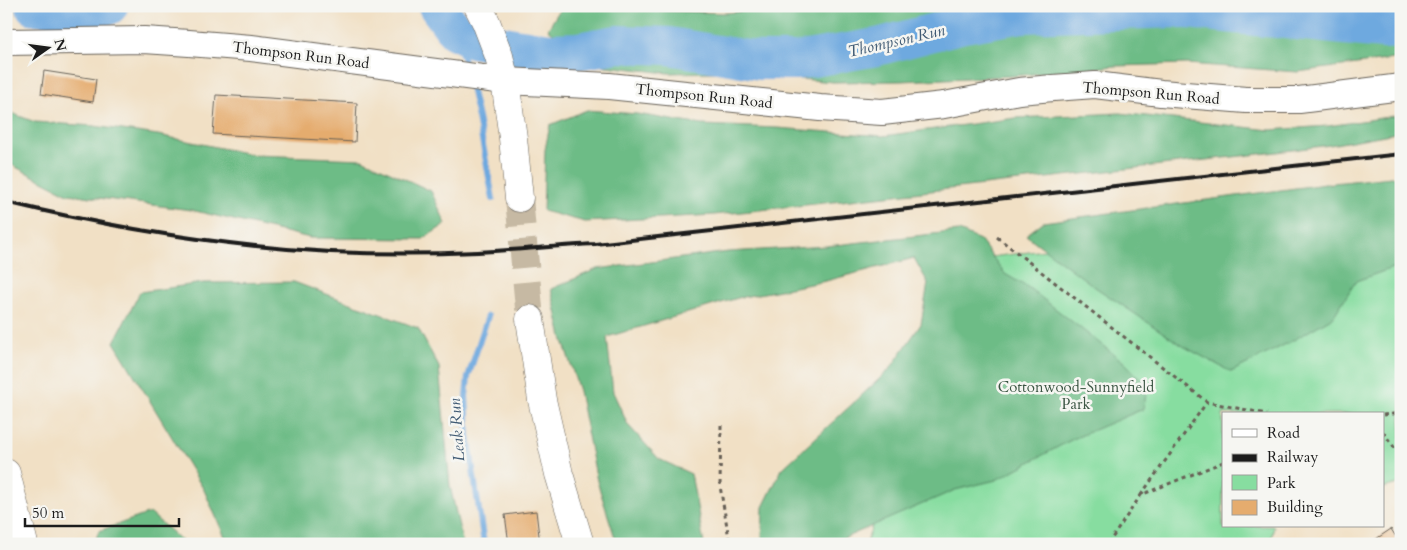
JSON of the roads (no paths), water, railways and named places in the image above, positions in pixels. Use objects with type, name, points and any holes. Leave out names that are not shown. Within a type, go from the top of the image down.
[{"type":"main road","points":[[482,14],[514,138],[520,198]]},
{"type":"main road","points":[[530,320],[542,400],[554,455],[580,544]]},
{"type":"main road","points":[[6,473],[24,544]]},
{"type":"street","name":"Thompson Run Road","points":[[6,42],[144,40],[189,43],[251,48],[450,74],[498,72],[609,86],[820,108],[882,112],[944,105],[1019,92],[1095,85],[1246,100],[1299,100],[1401,88]]},
{"type":"waterway","name":"Thompson Run","points":[[34,6],[74,10],[109,6]]},
{"type":"waterway","name":"Thompson Run","points":[[437,6],[455,31],[473,39],[514,47],[551,52],[578,51],[617,44],[669,46],[760,61],[796,61],[877,47],[964,24],[1022,14],[1178,9],[1383,30],[1401,29]]},
{"type":"waterway","name":"Leak Run","points":[[455,31],[467,71]]},
{"type":"waterway","name":"Leak Run","points":[[470,83],[493,199]]},
{"type":"waterway","name":"Leak Run","points":[[484,544],[468,436],[466,396],[468,377],[488,316]]},
{"type":"tunnel","points":[[519,198],[530,319]]},
{"type":"railway","points":[[6,202],[127,228],[249,245],[349,253],[460,253],[595,244],[1401,154]]},
{"type":"park label","name":"Cottonwood-Sunnyfield Park","points":[[1076,396]]}]
